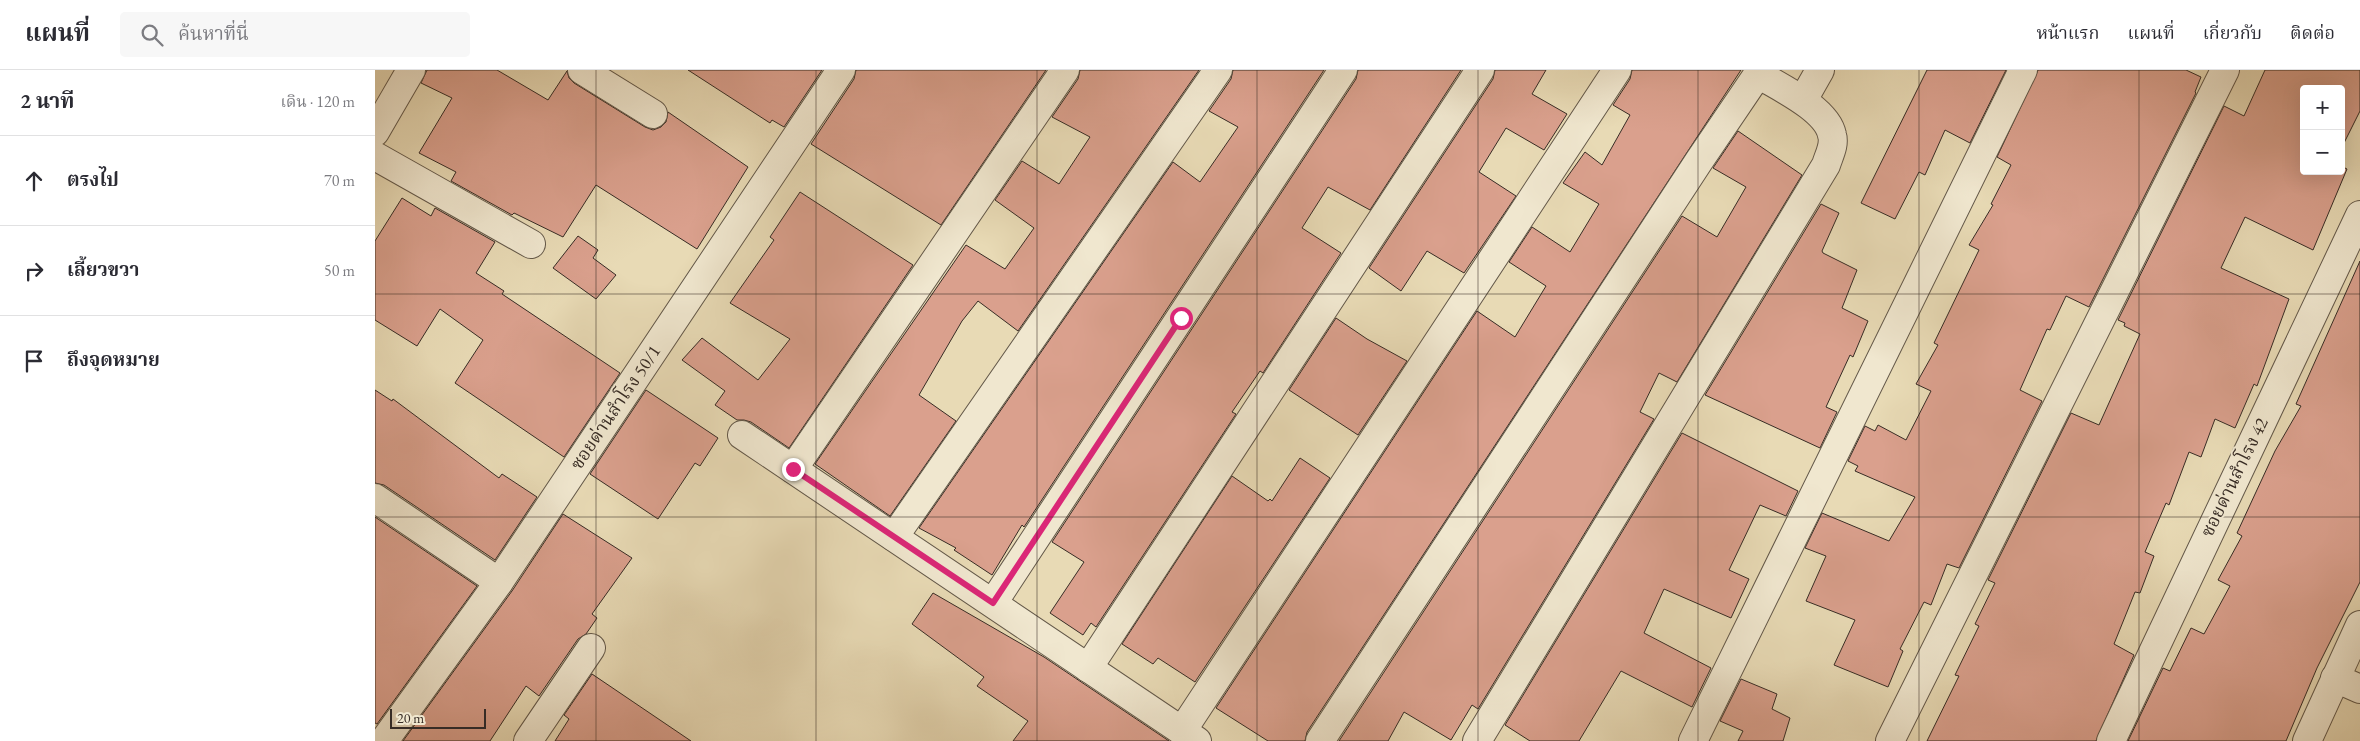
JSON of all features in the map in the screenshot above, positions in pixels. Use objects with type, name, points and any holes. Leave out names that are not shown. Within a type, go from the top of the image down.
[{"type":"street","points":[[375,132],[411,70]]},
{"type":"street","points":[[582,70],[653,114]]},
{"type":"street","name":"ซอยด่านสำโรง 50/1","points":[[384,741],[499,582],[841,70]]},
{"type":"street","points":[[793,469],[1065,70]]},
{"type":"street","points":[[894,537],[1218,70]]},
{"type":"street","points":[[993,603],[1343,70]]},
{"type":"street","points":[[1088,668],[1480,70]]},
{"type":"street","points":[[742,435],[1191,738],[1617,70]]},
{"type":"street","points":[[1803,100],[1820,70]]},
{"type":"street","points":[[1693,741],[2023,70]]},
{"type":"street","points":[[1890,741],[2225,70]]},
{"type":"street","points":[[1320,741],[1699,161],[1755,72],[1803,100],[1829,125],[1833,136],[1832,148],[1826,165],[1477,741]]},
{"type":"street","points":[[375,156],[531,244]]},
{"type":"street","name":"ซอยด่านสำโรง 42","points":[[2111,741],[2360,215]]},
{"type":"street","points":[[375,498],[499,582]]},
{"type":"street","points":[[2307,741],[2360,625]]},
{"type":"street","points":[[528,741],[591,648]]},
{"type":"street","points":[[2335,678],[2360,689]]},
{"type":"building","points":[[427,70],[497,70],[548,100],[567,71],[569,78],[574,83],[645,127],[653,130],[661,127],[666,122],[668,112],[748,167],[697,249],[596,185],[563,237],[514,213],[512,215],[451,181],[456,172],[419,153],[452,98],[421,83]]},
{"type":"building","points":[[688,70],[822,70],[784,127],[772,120],[770,123]]},
{"type":"building","points":[[856,70],[1046,70],[941,225],[811,144],[854,79]]},
{"type":"building","points":[[1080,70],[1199,70],[1018,331],[978,301],[962,321],[919,395],[956,421],[890,516],[815,464],[966,245],[1005,269],[1034,228],[995,200],[1022,161],[1059,184],[1090,137],[1052,117],[1078,79]]},
{"type":"building","points":[[1233,70],[1324,70],[1024,527],[1022,525],[992,575],[954,550],[956,548],[919,528],[1173,162],[1200,182],[1238,127],[1209,111],[1231,79]]},
{"type":"building","points":[[1358,70],[1461,70],[1370,210],[1328,187],[1302,228],[1341,253],[1263,373],[1260,371],[1232,412],[1236,414],[1096,627],[1091,623],[1083,635],[1050,613],[1084,562],[1052,542],[1356,79]]},
{"type":"building","points":[[1495,70],[1546,70],[1532,94],[1567,114],[1544,150],[1506,128],[1479,172],[1516,196],[1464,273],[1427,251],[1401,291],[1369,268],[1493,79]]},
{"type":"building","points":[[1632,70],[1741,70],[1307,732],[1305,741],[1268,741],[1216,708],[1477,311],[1515,337],[1546,286],[1509,262],[1532,227],[1570,252],[1599,204],[1563,183],[1585,152],[1602,165],[1630,115],[1613,105],[1630,79]]},
{"type":"building","points":[[1927,70],[2006,70],[1970,143],[1945,130],[1925,175],[1919,172],[1895,219],[1861,203]]},
{"type":"building","points":[[2038,70],[2186,70],[2201,77],[2196,93],[2089,307],[2066,296],[2050,330],[2047,329],[2020,390],[2042,401],[1959,568],[1947,564],[1931,605],[1924,602],[1900,649],[1903,651],[1888,687],[1834,665],[1855,620],[1806,601],[1826,556],[1805,548],[1822,513],[1889,541],[1915,497],[1855,471],[1858,466],[1848,461],[1865,426],[1875,431],[1878,425],[1906,440],[1931,391],[1916,384],[1938,345],[1934,343],[1979,250],[1969,245],[1993,205],[1991,204],[2011,165],[1997,157]]},
{"type":"building","points":[[2265,70],[2360,70],[2360,111],[2345,141],[2345,85],[2300,85],[2300,175],[2344,175],[2313,250],[2245,217],[2221,268],[2289,299],[2257,386],[2254,384],[2235,428],[2215,419],[2201,457],[2189,452],[2169,505],[2166,503],[2145,552],[2154,556],[2140,593],[2135,592],[2114,644],[2134,655],[2096,741],[1927,741],[1959,676],[1955,675],[1979,626],[1975,624],[1995,583],[1988,580],[2071,413],[2099,425],[2140,334],[2124,326],[2125,323],[2118,320],[2224,106],[2244,116]]},
{"type":"building","points":[[1738,131],[1802,175],[1677,382],[1659,373],[1640,412],[1654,419],[1478,709],[1472,705],[1451,740],[1404,712],[1388,741],[1339,741],[1682,216],[1717,237],[1746,187],[1713,168]]},
{"type":"building","points":[[800,192],[913,265],[789,448],[751,422],[737,420],[715,405],[725,391],[682,360],[702,338],[758,380],[790,339],[730,303],[774,240],[770,237]]},
{"type":"building","points":[[402,198],[431,216],[435,208],[495,242],[476,273],[504,291],[502,294],[620,373],[564,457],[455,383],[483,340],[440,309],[417,346],[375,320],[375,241]]},
{"type":"building","points":[[1821,204],[1839,213],[1822,251],[1823,253],[1857,270],[1842,308],[1868,321],[1853,357],[1850,355],[1826,407],[1837,412],[1820,448],[1705,395]]},
{"type":"building","points":[[578,236],[598,250],[593,258],[616,275],[596,299],[553,268]]},
{"type":"building","points":[[2360,261],[2360,582],[2317,668],[2286,741],[2128,741],[2163,668],[2170,671],[2191,628],[2204,634],[2230,586],[2218,580],[2242,536],[2237,533],[2275,451],[2301,406],[2296,404]]},
{"type":"building","points":[[1336,318],[1367,339],[1407,361],[1358,435],[1289,390]]},
{"type":"building","points":[[375,390],[392,401],[393,399],[499,478],[502,474],[537,497],[495,560],[384,485],[375,483]]},
{"type":"building","points":[[646,390],[718,438],[700,466],[695,463],[658,519],[590,474]]},
{"type":"building","points":[[1682,433],[1798,491],[1786,516],[1760,505],[1729,570],[1749,579],[1731,618],[1664,589],[1644,633],[1711,668],[1692,707],[1621,671],[1579,741],[1530,741],[1505,725]]},
{"type":"building","points":[[1300,458],[1330,478],[1195,682],[1158,658],[1153,664],[1122,644],[1232,476],[1268,501],[1270,499],[1272,501]]},
{"type":"building","points":[[563,514],[632,558],[592,614],[597,618],[586,634],[578,639],[539,696],[526,686],[490,741],[403,741],[512,591]]},
{"type":"building","points":[[375,517],[477,586],[377,724],[375,723]]},
{"type":"building","points":[[933,593],[1044,657],[1169,741],[1013,741],[1028,721],[977,686],[984,677],[912,624]]},
{"type":"building","points":[[592,674],[691,741],[555,741],[569,719],[564,715]]},
{"type":"building","points":[[1741,679],[1777,694],[1772,709],[1790,718],[1783,741],[1738,741],[1743,731],[1720,721]]},
{"type":"route","points":[[793,469],[993,603],[1181,318]]}]
